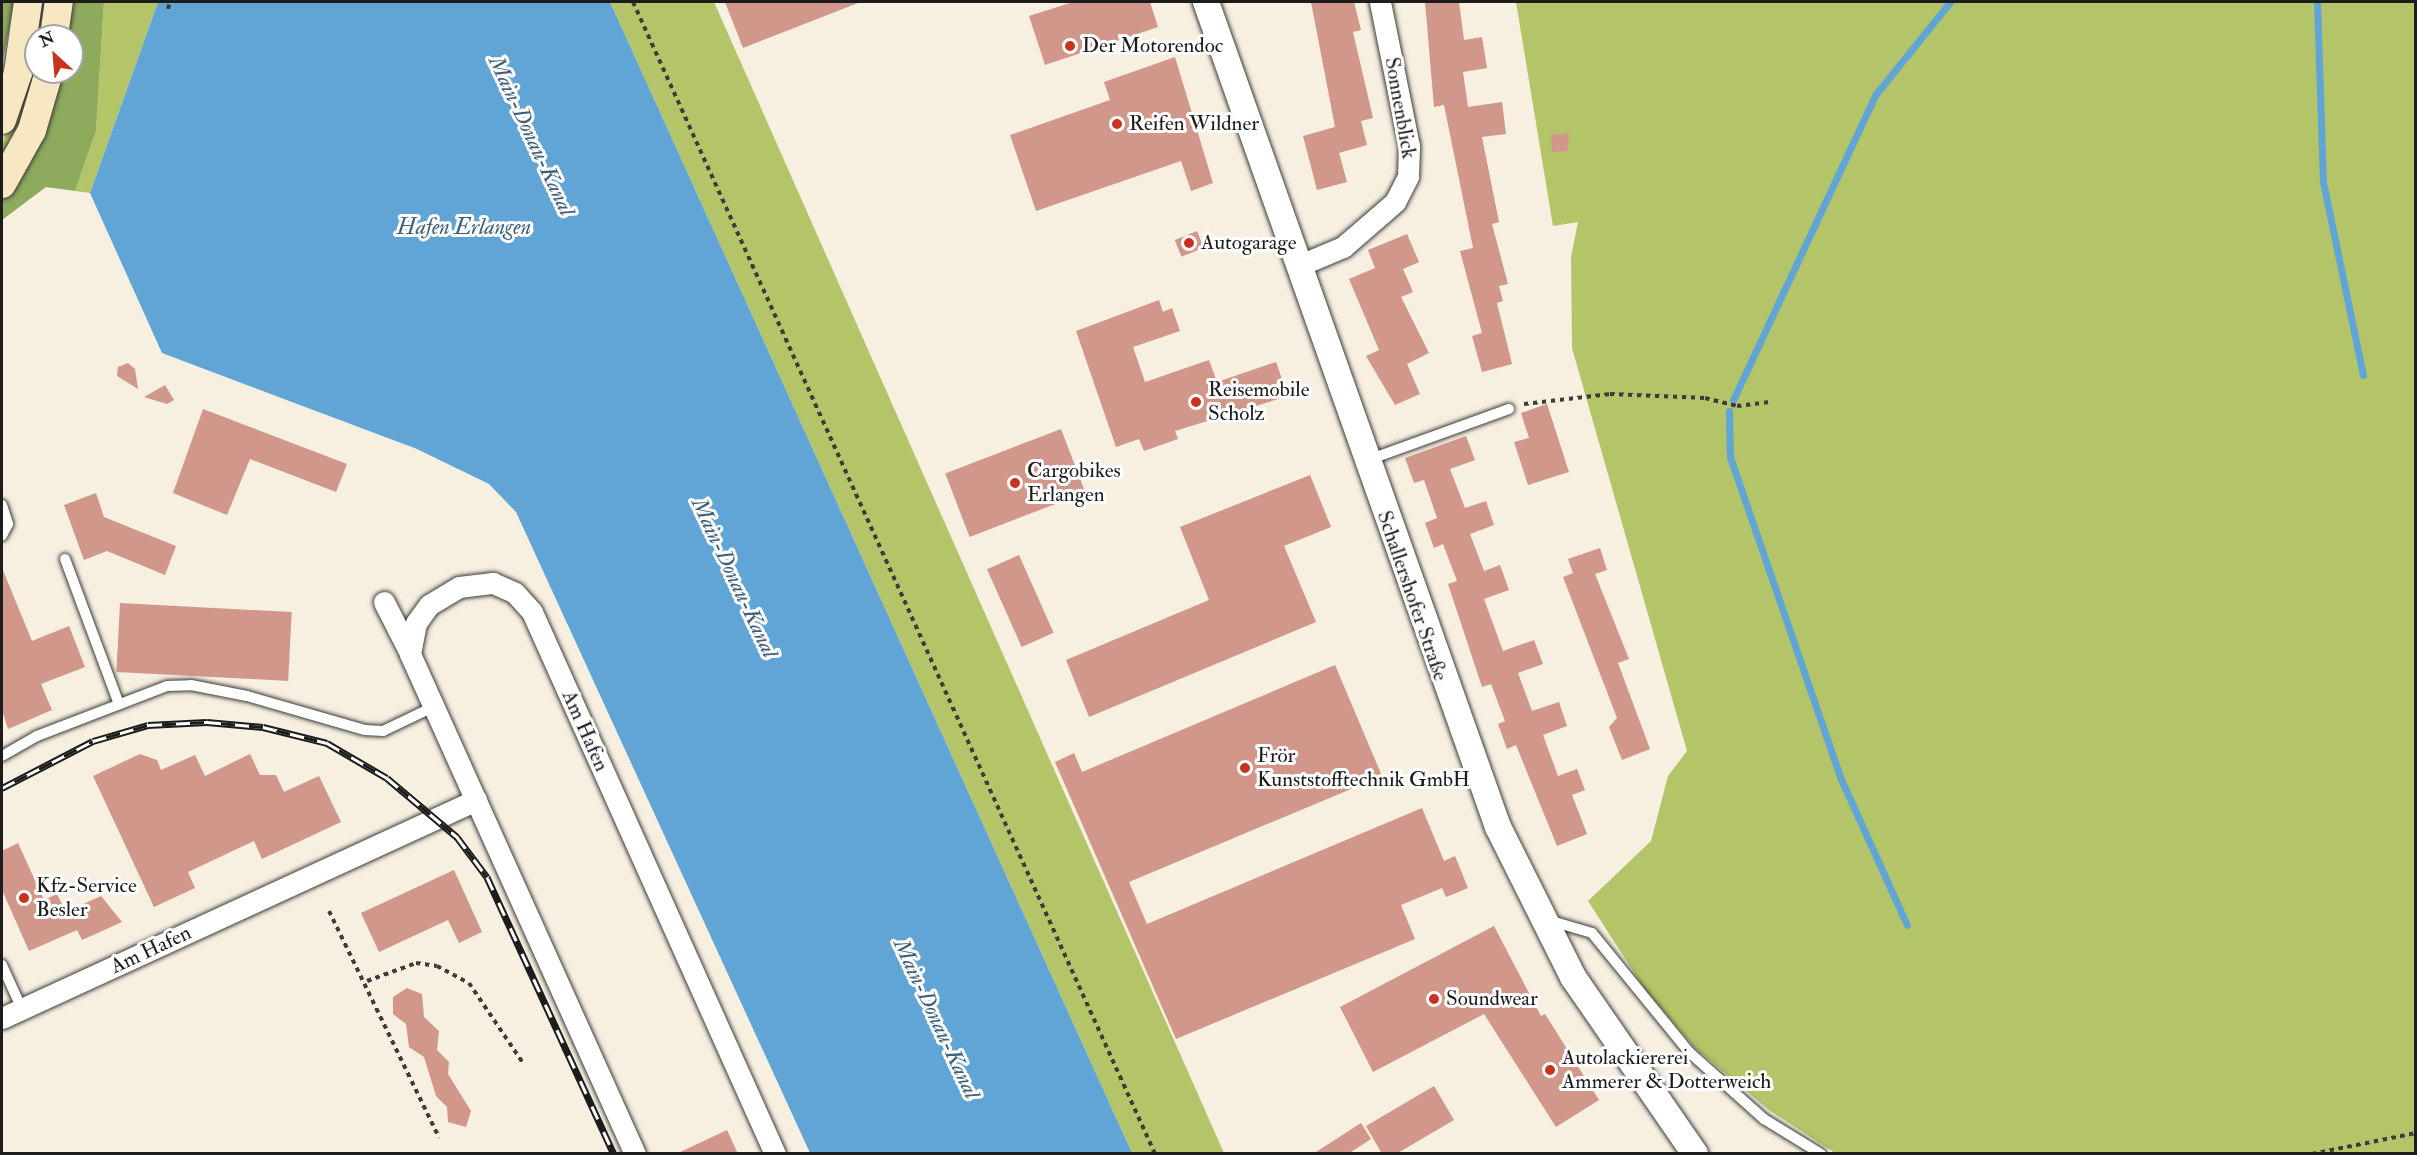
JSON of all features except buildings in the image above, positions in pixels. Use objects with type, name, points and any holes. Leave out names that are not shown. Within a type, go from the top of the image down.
[{"type":"main road","points":[[2,120],[18,73],[28,2]]},
{"type":"main road","points":[[56,24],[59,2]]},
{"type":"main road","points":[[2,183],[32,130],[45,84]]},
{"type":"street","name":"Schallershofer Straße","points":[[1206,2],[1474,768],[1540,916],[1600,1021],[1695,1154]]},
{"type":"street","name":"Sonnenblick","points":[[1298,266],[1343,247],[1395,202],[1408,176],[1410,146],[1380,2]]},
{"type":"street","name":"Am Hafen","points":[[410,654],[416,623],[429,605],[459,587],[494,583],[515,593],[532,612],[775,1154]]},
{"type":"street","points":[[384,602],[410,654],[635,1154]]},
{"type":"street","name":"Am Hafen","points":[[2,1018],[476,800]]},
{"type":"lane","points":[[1365,461],[1509,409]]},
{"type":"lane","points":[[2,505],[8,524],[2,536]]},
{"type":"lane","points":[[64,559],[118,704]]},
{"type":"lane","points":[[2,756],[37,736],[166,686],[191,685],[383,731],[433,707]]},
{"type":"lane","points":[[1540,916],[1592,933],[1689,1052],[1764,1119],[1821,1154]]},
{"type":"lane","points":[[2,965],[22,1009]]},
{"type":"path","points":[[168,9],[170,2]]},
{"type":"path","points":[[633,2],[1155,1154]]},
{"type":"path","points":[[1509,409],[1529,401],[1610,394],[1705,398],[1737,406],[1772,402]]},
{"type":"path","points":[[329,911],[367,981],[439,1138]]},
{"type":"path","points":[[367,981],[416,963],[437,966],[469,983],[524,1063]]},
{"type":"path","points":[[2312,1154],[2415,1133]]},
{"type":"green space","points":[[2,2],[14,2],[2,65]]},
{"type":"green space","points":[[38,2],[49,2],[45,24],[33,24]]},
{"type":"green space","points":[[71,2],[104,2],[96,131],[75,191],[46,187],[2,220],[2,200],[14,185],[55,84],[84,84],[84,24],[67,24]]},
{"type":"green space","points":[[104,2],[158,2],[90,193],[75,191],[96,131]]},
{"type":"green space","points":[[610,2],[714,2],[1224,1153],[1132,1153]]},
{"type":"green space","points":[[1516,2],[2415,2],[2415,1153],[1835,1153],[1769,1110],[1695,1048],[1644,988],[1588,901],[1651,841],[1668,776],[1687,751],[1572,348],[1571,257],[1578,222],[1553,226]]},
{"type":"green space","points":[[24,67],[24,84],[33,84],[27,111],[2,165],[2,144],[14,114]]},
{"type":"water","name":"Hafen Erlangen","points":[[158,2],[610,2],[1132,1153],[810,1153],[516,512],[489,484],[417,449],[162,353],[90,193]]},
{"type":"waterway","points":[[1733,400],[1876,94],[1950,2]]},
{"type":"waterway","points":[[2317,2],[2323,182],[2363,375]]},
{"type":"waterway","points":[[1729,411],[1730,457],[1841,779],[1907,925]]},
{"type":"railway","points":[[2,788],[93,741],[148,725],[207,722],[263,727],[327,743],[387,778],[457,837],[487,877],[614,1154]]},
{"type":"place","name":"Der Motorendoc","points":[[1070,46]]},
{"type":"place","name":"Reifen Wildner","points":[[1117,124]]},
{"type":"place","name":"Autogarage","points":[[1189,243]]},
{"type":"place","name":"Reisemobile Scholz","points":[[1196,402]]},
{"type":"place","name":"Cargobikes Erlangen","points":[[1015,483]]},
{"type":"place","name":"Frör Kunststofftechnik GmbH","points":[[1245,768]]},
{"type":"place","name":"Kfz-Service Besler","points":[[24,898]]},
{"type":"place","name":"Soundwear","points":[[1434,999]]},
{"type":"place","name":"Autolackiererei Ammerer & Dotterweich","points":[[1550,1070]]},
{"type":"water label","name":"Main-Donau-Kanal","points":[[531,136]]},
{"type":"water label","name":"Main-Donau-Kanal","points":[[734,578]]},
{"type":"water label","name":"Main-Donau-Kanal","points":[[936,1019]]}]
